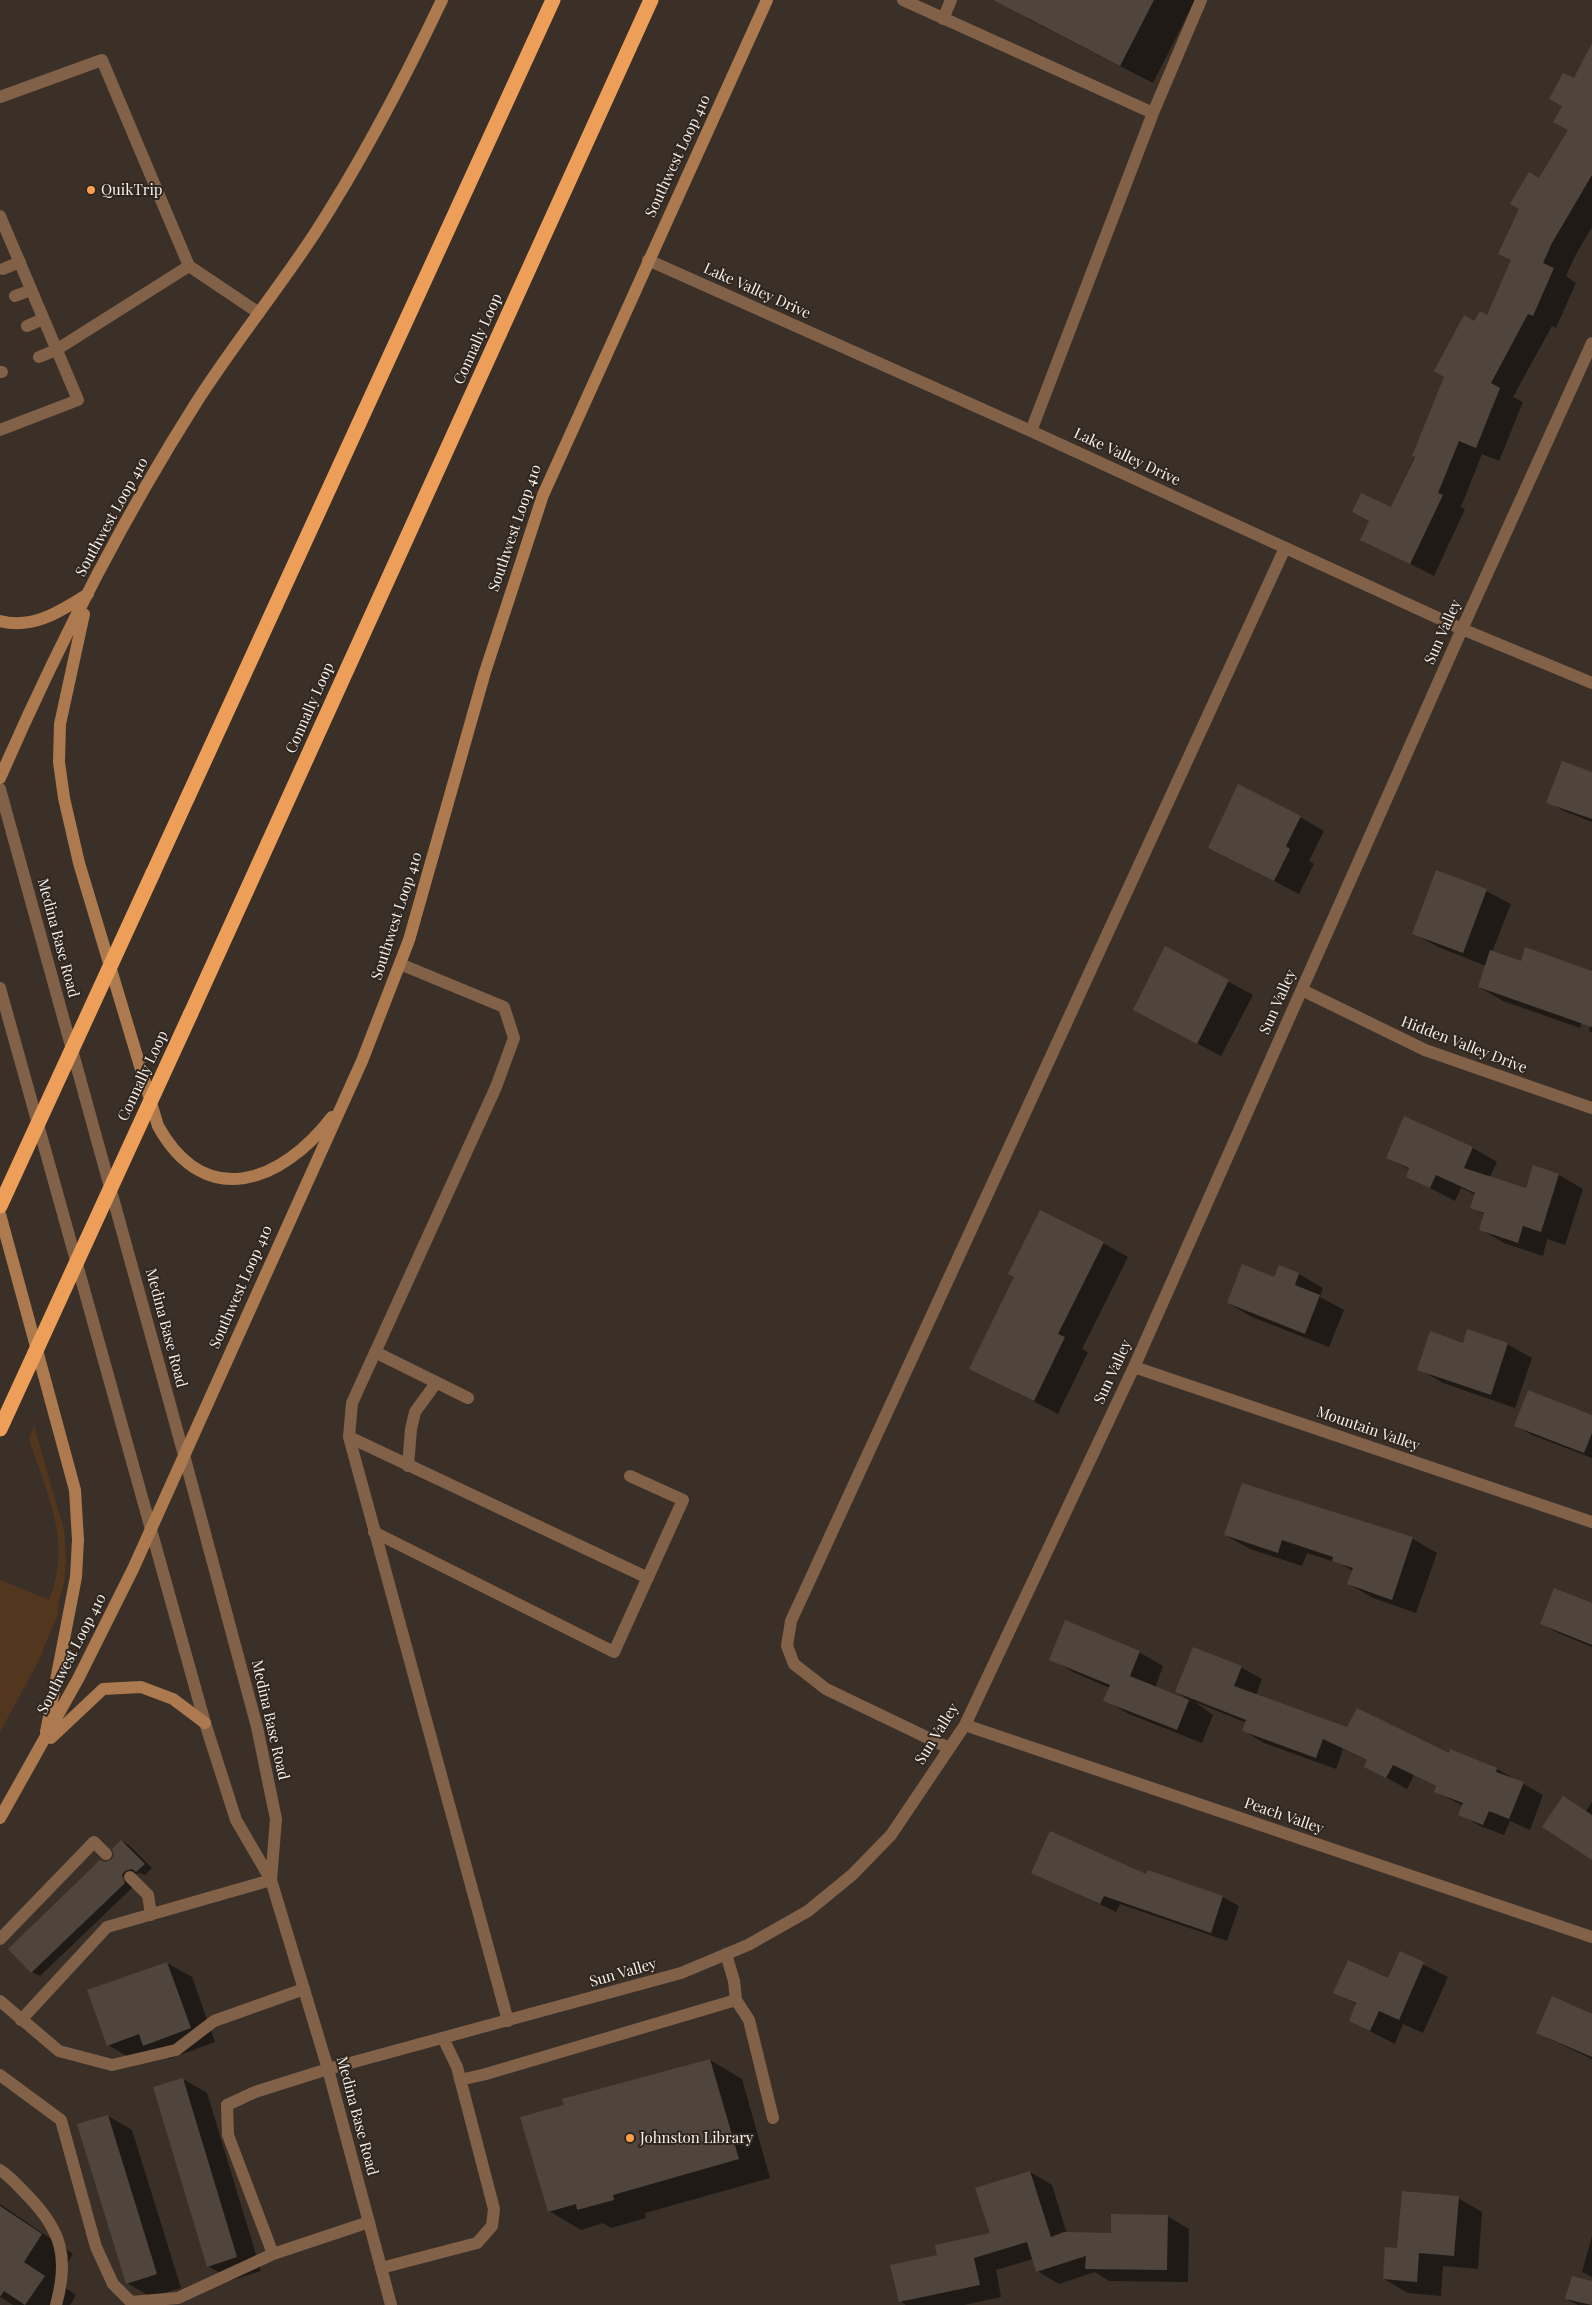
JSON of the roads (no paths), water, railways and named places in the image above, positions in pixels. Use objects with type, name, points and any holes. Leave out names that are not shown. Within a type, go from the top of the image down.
[{"type":"highway","points":[[0,1206],[554,0]]},
{"type":"highway","name":"Connally Loop","points":[[0,1429],[651,0]]},
{"type":"main road","name":"Southwest Loop 410","points":[[0,778],[88,594],[152,477],[194,405],[333,205],[382,120],[442,0]]},
{"type":"main road","name":"Southwest Loop 410","points":[[0,1818],[43,1744],[103,1631],[343,1104],[400,964],[428,874],[488,663],[531,526],[555,464],[767,0]]},
{"type":"main road","points":[[0,621],[19,623],[43,619],[88,594]]},
{"type":"main road","points":[[88,594],[60,724],[59,762],[64,798],[79,863],[158,1126],[170,1146],[192,1167],[222,1180],[246,1180],[271,1171],[288,1160],[316,1135],[343,1104]]},
{"type":"main road","points":[[0,1214],[75,1490],[78,1540],[76,1577],[43,1744]]},
{"type":"main road","points":[[43,1744],[103,1689],[141,1687],[173,1699],[205,1722]]},
{"type":"street","points":[[903,0],[1153,113]]},
{"type":"street","points":[[943,19],[951,0]]},
{"type":"street","points":[[1031,432],[1153,113],[1201,0]]},
{"type":"street","points":[[0,97],[102,60],[189,266],[259,313]]},
{"type":"street","points":[[0,216],[3,233],[20,262],[78,400],[0,430]]},
{"type":"street","name":"Lake Valley Drive","points":[[648,260],[1462,629],[1592,683]]},
{"type":"street","points":[[3,269],[20,262]]},
{"type":"street","points":[[39,357],[56,350],[189,266]]},
{"type":"street","points":[[15,296],[31,290]]},
{"type":"street","points":[[27,326],[43,319]]},
{"type":"street","name":"Sun Valley","points":[[273,2254],[228,2135],[227,2105],[255,2092],[328,2069],[681,1973],[748,1944],[808,1911],[852,1875],[891,1835],[965,1725],[1134,1366],[1462,629],[1592,343]]},
{"type":"street","points":[[949,1748],[826,1688],[794,1664],[787,1646],[791,1621],[1285,548]]},
{"type":"street","name":"Medina Base Road","points":[[0,789],[184,1455],[259,1736],[276,1819],[271,1880]]},
{"type":"street","points":[[400,964],[504,1007],[514,1038],[496,1087],[352,1403],[349,1438],[508,2021]]},
{"type":"street","name":"Medina Base Road","points":[[0,988],[205,1722],[236,1820],[271,1880],[328,2069],[391,2305]]},
{"type":"street","name":"Hidden Valley Drive","points":[[1302,990],[1425,1050],[1592,1108]]},
{"type":"street","points":[[375,1352],[468,1398]]},
{"type":"street","name":"Mountain Valley","points":[[1134,1366],[1592,1522]]},
{"type":"street","points":[[408,1466],[411,1430],[415,1412],[436,1383]]},
{"type":"street","points":[[349,1438],[648,1578]]},
{"type":"street","points":[[374,1532],[614,1652],[683,1500],[630,1476]]},
{"type":"street","name":"Peach Valley","points":[[965,1725],[1592,1937]]},
{"type":"street","points":[[0,1939],[94,1842],[106,1854]]},
{"type":"street","points":[[130,1878],[148,1895],[151,1914]]},
{"type":"street","points":[[22,2020],[107,1928],[271,1880]]},
{"type":"street","points":[[726,1954],[734,1981],[736,2000],[749,2020],[773,2118]]},
{"type":"street","points":[[0,2002],[59,2051],[112,2065],[176,2050],[214,2021],[304,1989]]},
{"type":"street","points":[[460,2080],[736,2000]]},
{"type":"street","points":[[381,2268],[477,2243],[492,2226],[494,2209],[457,2067],[443,2038]]},
{"type":"street","points":[[0,2075],[60,2120],[96,2247],[114,2284],[131,2302],[178,2298],[273,2254],[369,2222]]},
{"type":"street","points":[[0,2170],[9,2176],[41,2210],[58,2235],[63,2264],[61,2288],[56,2305]]},
{"type":"place","name":"QuikTrip","points":[[91,190]]},
{"type":"place","name":"Johnston Library","points":[[630,2138]]}]
